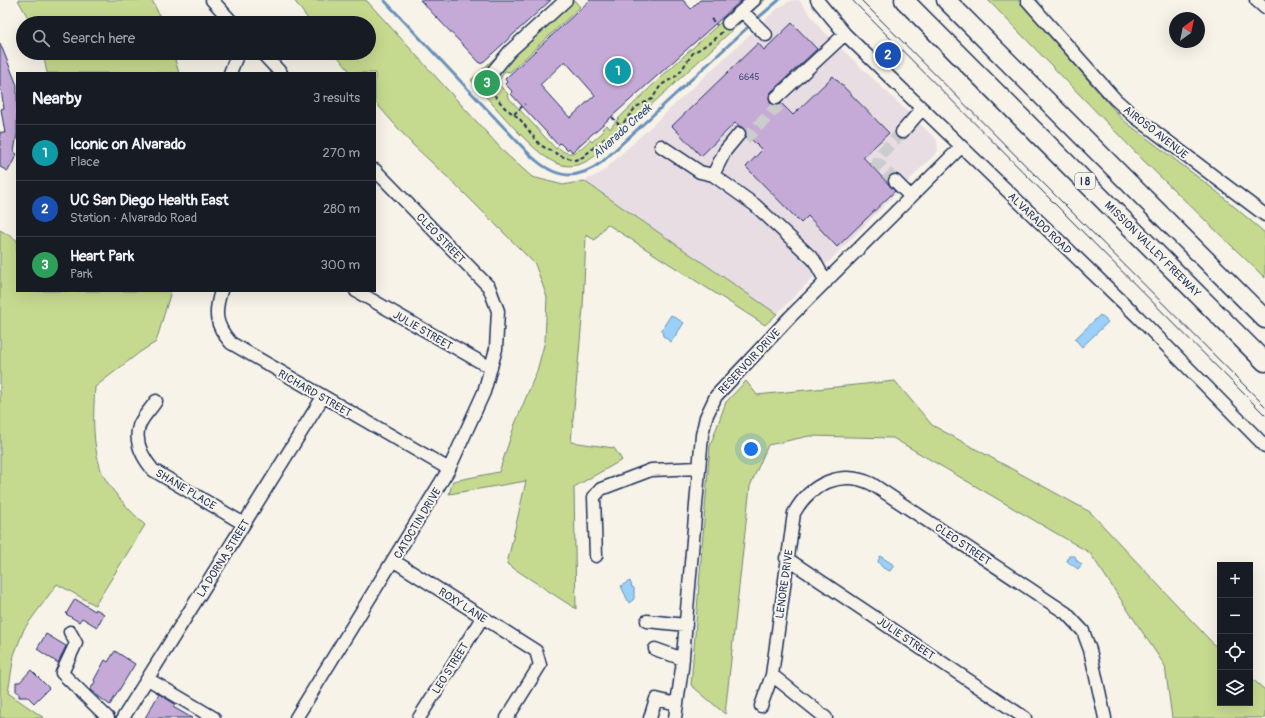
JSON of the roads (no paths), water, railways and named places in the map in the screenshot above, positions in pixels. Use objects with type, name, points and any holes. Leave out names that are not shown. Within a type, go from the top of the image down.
[{"type":"highway","name":"MISSION VALLEY FREEWAY","points":[[904,0],[1265,362]]},
{"type":"highway","points":[[946,0],[1265,319]]},
{"type":"street","points":[[212,0],[226,16]]},
{"type":"street","points":[[486,80],[510,51],[566,0]]},
{"type":"street","points":[[728,23],[754,0]]},
{"type":"street","name":"ALVARADO ROAD","points":[[817,0],[844,34],[1138,317],[1265,446]]},
{"type":"street","name":"AIROSO AVENUE","points":[[1027,0],[1115,99],[1134,116],[1265,216]]},
{"type":"street","points":[[1256,0],[1265,8]]},
{"type":"street","points":[[742,11],[766,35]]},
{"type":"street","points":[[779,100],[811,64],[829,50],[844,34]]},
{"type":"street","points":[[230,72],[235,60]]},
{"type":"street","points":[[269,60],[280,72]]},
{"type":"street","points":[[902,132],[922,109]]},
{"type":"street","points":[[715,177],[725,151],[742,137]]},
{"type":"street","points":[[661,146],[700,172],[715,177],[755,205],[797,248],[814,260],[826,282]]},
{"type":"street","name":"RESERVOIR DRIVE","points":[[675,718],[683,659],[702,435],[706,417],[716,396],[826,282],[961,147]]},
{"type":"street","name":"CLEO STREET","points":[[376,171],[489,287],[498,311]]},
{"type":"street","points":[[895,181],[911,197]]},
{"type":"street","name":"RICHARD STREET","points":[[221,292],[216,307],[217,320],[222,332],[231,343],[449,469]]},
{"type":"street","name":"JULIE STREET","points":[[358,292],[491,368]]},
{"type":"street","name":"CATOCTIN DRIVE","points":[[296,718],[394,561],[449,469],[484,392],[496,349],[498,311]]},
{"type":"street","name":"LA DORNA STREET","points":[[122,718],[148,679],[323,397]]},
{"type":"street","name":"SHANE PLACE","points":[[156,401],[139,426],[139,442],[143,458],[153,470],[244,524]]},
{"type":"street","points":[[596,556],[594,497],[601,489],[651,470],[699,468]]},
{"type":"street","name":"CLEO STREET","points":[[834,479],[853,478],[872,484],[1066,613],[1083,632],[1090,650],[1105,718]]},
{"type":"street","name":"LENORE DRIVE","points":[[761,706],[772,675],[786,558],[794,513],[811,492],[834,479]]},
{"type":"street","name":"JULIE STREET","points":[[786,558],[1025,718]]},
{"type":"street","name":"ROXY LANE","points":[[394,561],[536,651],[540,665],[507,718]]},
{"type":"street","name":"LEO STREET","points":[[419,718],[482,618]]},
{"type":"street","points":[[647,621],[686,624]]},
{"type":"street","points":[[70,632],[76,643],[62,673],[108,718]]},
{"type":"street","points":[[655,649],[683,659]]},
{"type":"street","points":[[772,675],[826,718]]},
{"type":"street","points":[[148,679],[214,718]]},
{"type":"street","points":[[650,718],[656,699],[677,704]]},
{"type":"water","points":[[671,315],[684,323],[671,342],[663,336],[662,329]]},
{"type":"water","points":[[1100,315],[1108,322],[1082,347],[1075,339]]},
{"type":"water","points":[[880,556],[894,565],[890,571],[883,568],[878,562]]},
{"type":"water","points":[[1069,556],[1075,556],[1077,561],[1082,564],[1078,569],[1067,561]]},
{"type":"water","points":[[630,581],[632,587],[634,588],[634,599],[629,603],[621,586]]},
{"type":"waterway","name":"Alvarado Creek","points":[[384,0],[530,155],[548,169],[565,175],[583,173],[602,162],[747,28]]},
{"type":"waterway","name":"Alvarado Creek","points":[[758,18],[779,0]]},
{"type":"tunnel","points":[[745,139],[781,103]]},
{"type":"tunnel","points":[[895,181],[877,162],[878,157],[902,132]]},
{"type":"tram line","points":[[852,0],[1265,415]]},
{"type":"tram line","points":[[861,0],[1265,406]]},
{"type":"place","name":"UC San Diego Health East","points":[[888,55]]},
{"type":"place","name":"Iconic on Alvarado","points":[[618,71]]},
{"type":"place","name":"Heart Park","points":[[487,83]]}]
